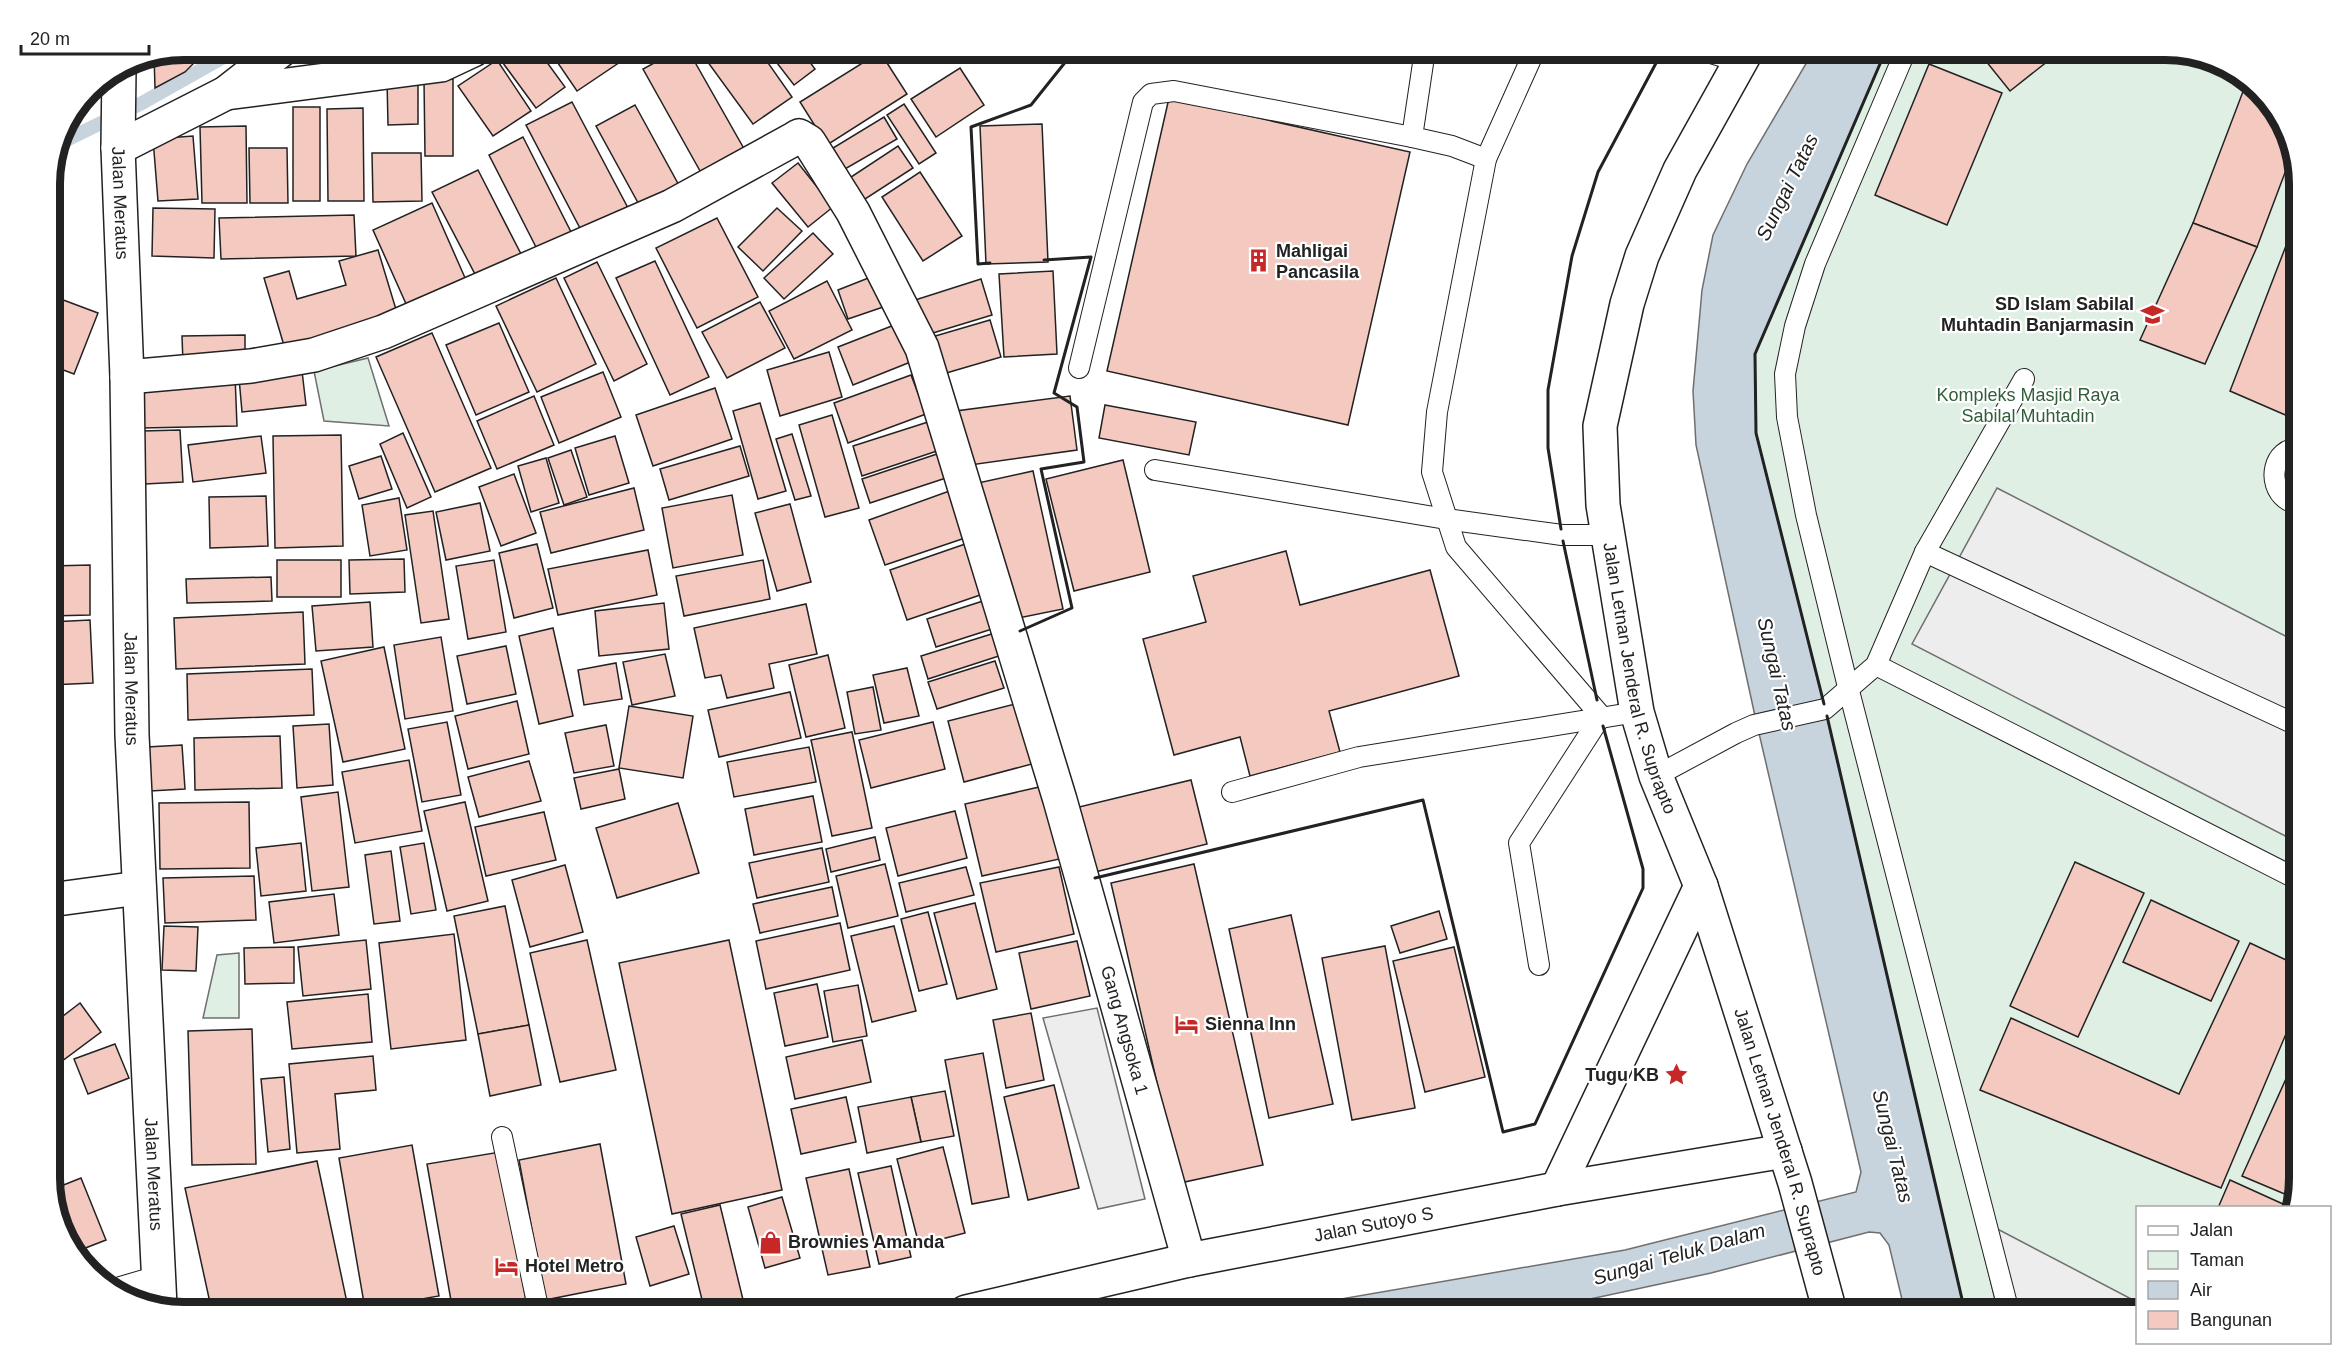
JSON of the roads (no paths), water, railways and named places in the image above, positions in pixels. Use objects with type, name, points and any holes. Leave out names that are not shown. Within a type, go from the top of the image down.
[{"type":"main road","points":[[119,138],[226,93],[268,60]]},
{"type":"main road","points":[[226,93],[441,65],[452,60]]},
{"type":"main road","name":"Jalan Letnan Jenderal R. Suprapto","points":[[1742,60],[1680,170],[1642,256],[1627,304],[1600,426],[1603,505],[1637,712],[1656,776],[1701,886],[1796,1183],[1827,1302]]},
{"type":"main road","name":"Jalan Meratus","points":[[119,79],[127,377],[132,735],[159,1291]]},
{"type":"main road","name":"Gang Angsoka 1","points":[[127,377],[251,366],[315,355],[382,332],[672,206],[799,136],[809,142],[853,212],[922,348],[1060,800],[1189,1260]]},
{"type":"main road","points":[[1557,1189],[1701,886]]},
{"type":"main road","points":[[60,899],[139,888]]},
{"type":"main road","name":"Jalan Sutoyo S","points":[[1009,1302],[1189,1260],[1557,1189],[1785,1151]]},
{"type":"lane","points":[[1412,137],[1424,60]]},
{"type":"lane","points":[[1531,60],[1486,159],[1432,444],[1432,472],[1456,547],[1600,716]]},
{"type":"lane","points":[[1902,60],[1815,264],[1795,326],[1785,374],[1787,417],[1804,504],[1848,687],[2006,1302]]},
{"type":"lane","points":[[1079,368],[1143,102],[1151,94],[1174,91],[1412,137],[1452,146],[1486,159]]},
{"type":"lane","points":[[1656,776],[1736,733],[1754,726],[1825,709],[1876,665],[1925,552],[2024,379]]},
{"type":"lane","points":[[2289,450],[2282,455],[2273,473],[2276,486],[2289,500]]},
{"type":"lane","points":[[1155,470],[1446,519],[1562,535],[1608,535]]},
{"type":"lane","points":[[1925,552],[2289,721]]},
{"type":"lane","points":[[1876,665],[2289,875]]},
{"type":"lane","points":[[1232,792],[1359,757],[1600,716],[1637,712]]},
{"type":"lane","points":[[1539,965],[1519,843],[1600,716]]},
{"type":"lane","points":[[502,1137],[537,1302]]},
{"type":"lane","points":[[127,1288],[159,1291]]},
{"type":"water","points":[[1808,60],[1882,60],[1755,354],[1756,433],[1825,709],[1963,1302],[1903,1302],[1889,1245],[1880,1233],[1869,1232],[1711,1273],[1576,1302],[1324,1302],[1625,1250],[1856,1192],[1861,1172],[1755,716],[1696,445],[1693,391],[1702,290],[1713,235],[1747,164]]},
{"type":"waterway","points":[[69,139],[142,103],[218,60]]},
{"type":"place","name":"Mahligai Pancasila","points":[[1258,261]]},
{"type":"place","name":"SD Islam Sabilal Muhtadin Banjarmasin","points":[[2152,314]]},
{"type":"place","name":"Sienna Inn","points":[[1187,1024]]},
{"type":"place","name":"Tugu KB","points":[[1677,1075]]},
{"type":"place","name":"Brownies Amanda","points":[[770,1242]]},
{"type":"place","name":"Hotel Metro","points":[[507,1266]]},
{"type":"water label","name":"Sungai Tatas","points":[[1787,187]]},
{"type":"water label","name":"Sungai Tatas","points":[[1777,674]]},
{"type":"water label","name":"Sungai Tatas","points":[[1893,1146]]},
{"type":"water label","name":"Sungai Teluk Dalam","points":[[1679,1254]]},
{"type":"park label","name":"Kompleks Masjid Raya Sabilal Muhtadin","points":[[2028,405]]}]
